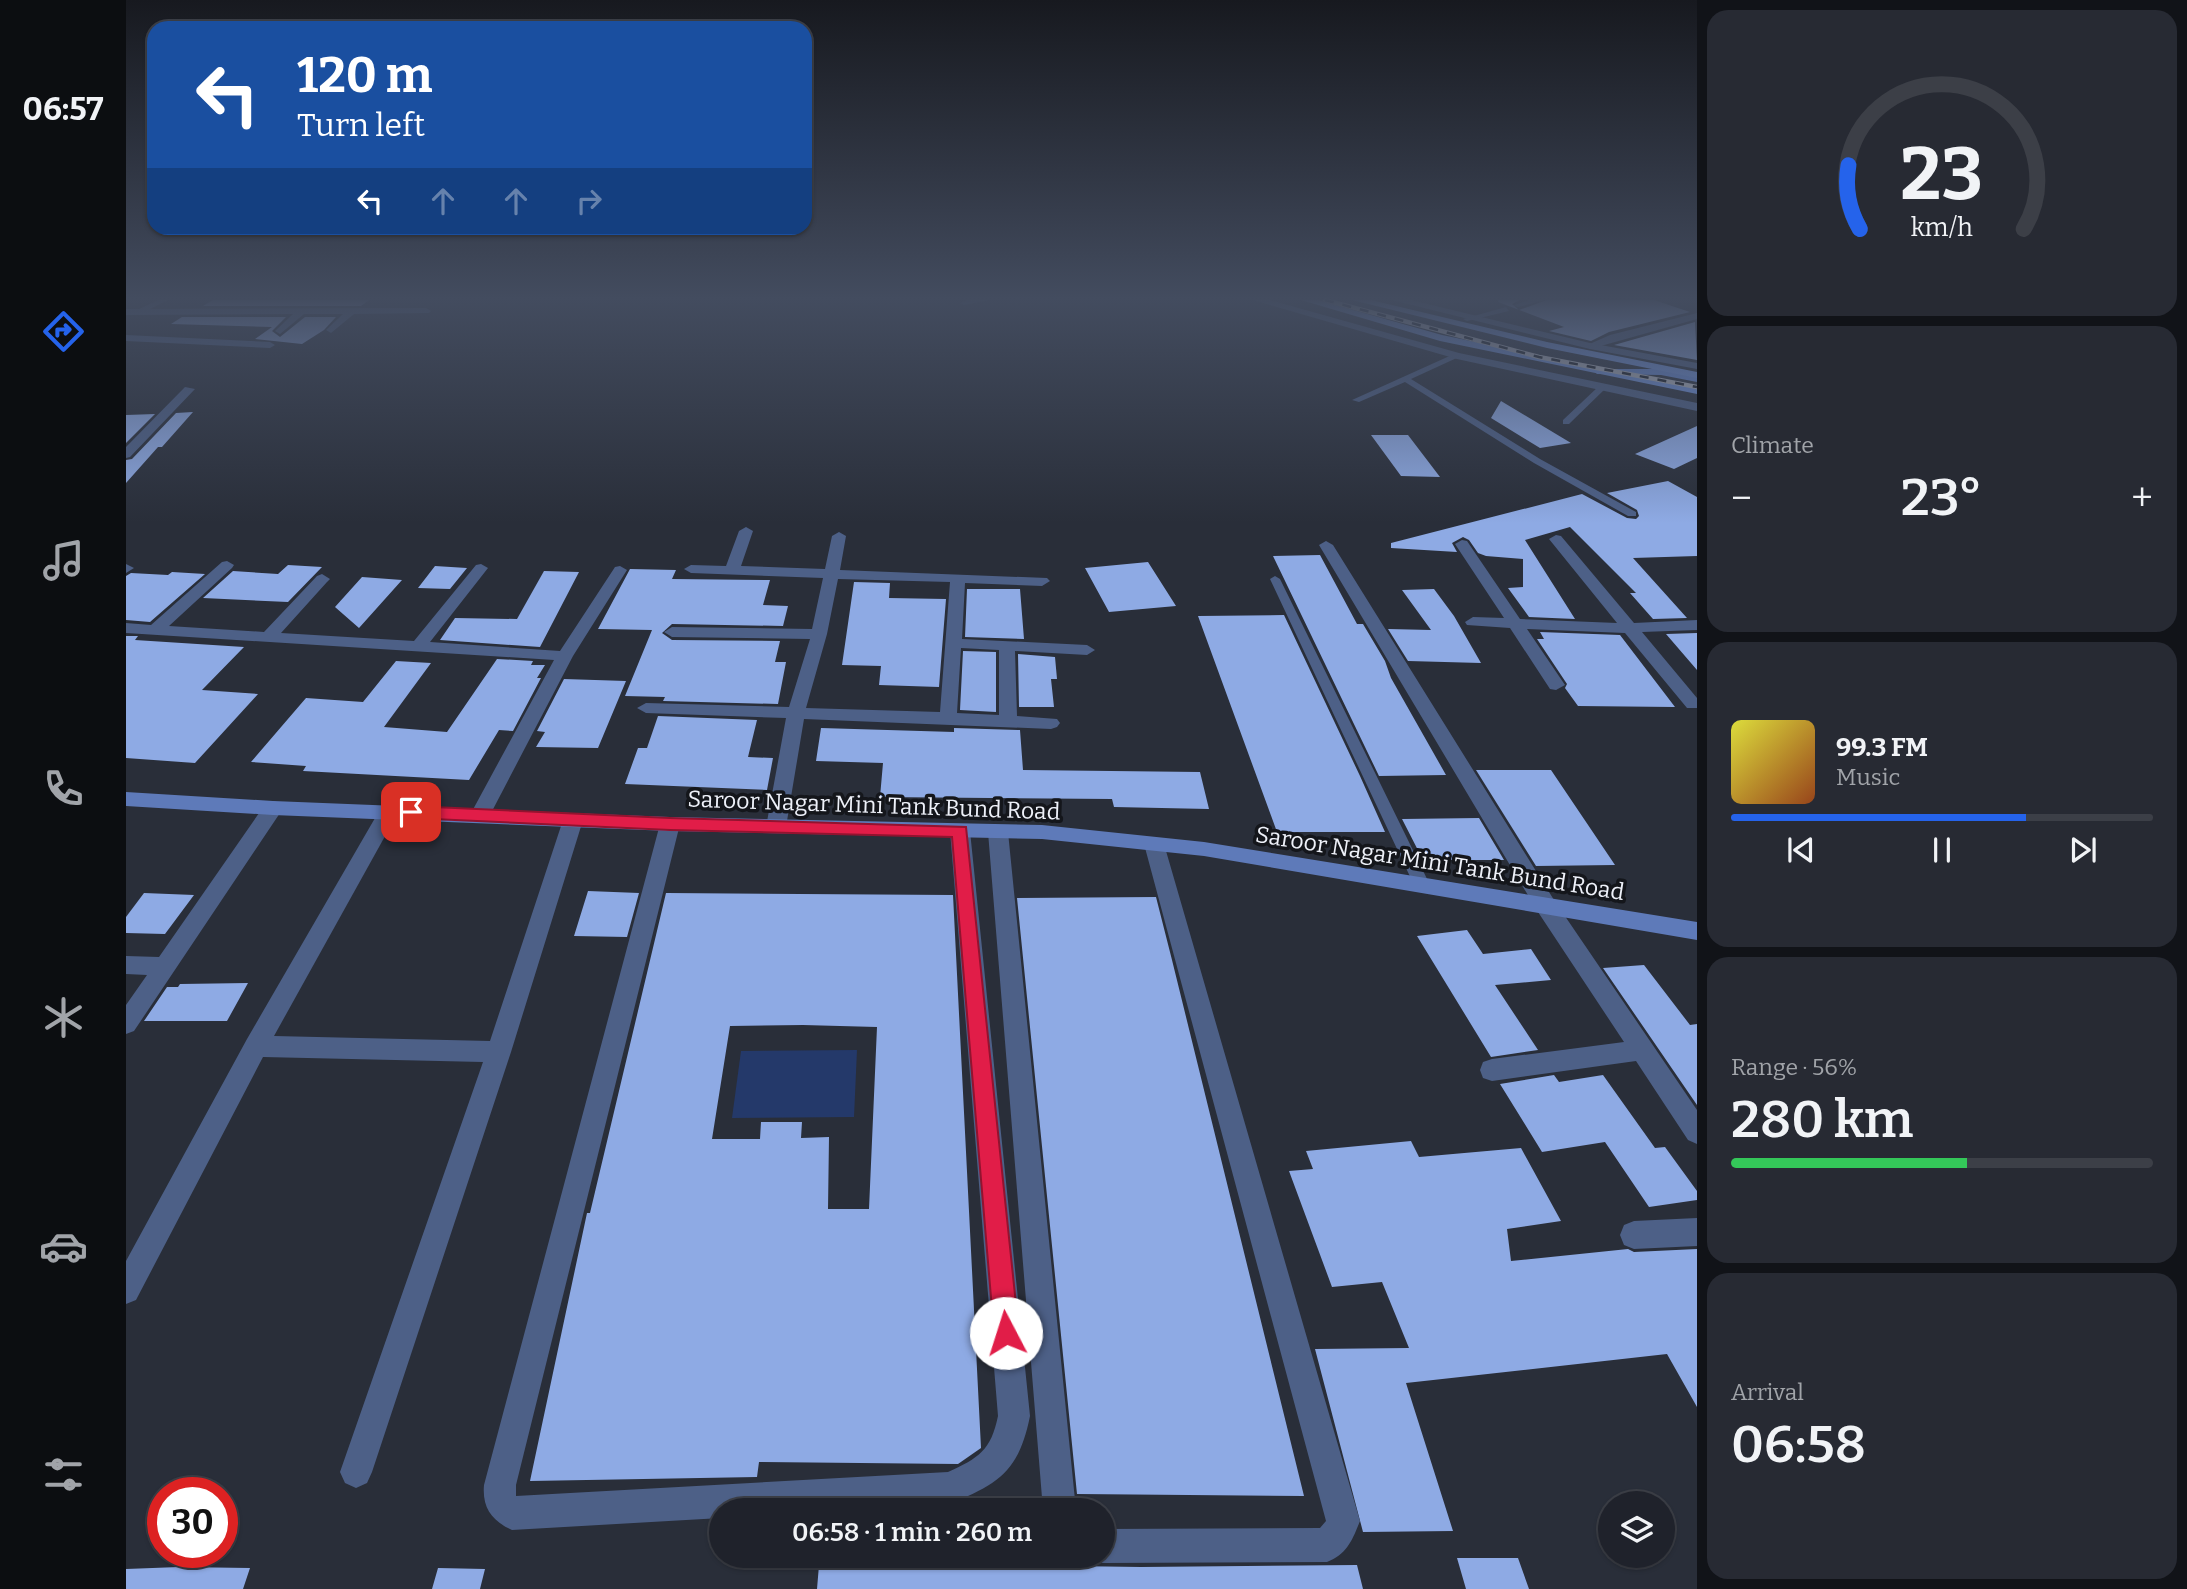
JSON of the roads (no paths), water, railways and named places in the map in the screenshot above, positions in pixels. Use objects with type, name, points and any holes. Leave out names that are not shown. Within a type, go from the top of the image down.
[{"type":"highway","points":[[1611,374],[1697,391]]},
{"type":"main road","points":[[1677,374],[1697,377]]},
{"type":"main road","name":"Saroor Nagar Mini Tank Bund Road","points":[[126,799],[273,808],[670,824],[1042,832],[1204,849],[1697,931]]},
{"type":"street","points":[[1539,374],[1697,407]]},
{"type":"street","points":[[126,454],[188,390]]},
{"type":"street","points":[[732,570],[746,531]]},
{"type":"street","points":[[776,827],[796,713],[819,634],[839,536]]},
{"type":"street","points":[[1556,539],[1693,704]]},
{"type":"street","points":[[1462,544],[1556,685]]},
{"type":"street","points":[[1326,545],[1546,906],[1697,1132]]},
{"type":"street","points":[[155,631],[228,565]]},
{"type":"street","points":[[417,648],[481,568]]},
{"type":"street","points":[[691,569],[1042,582]]},
{"type":"street","points":[[480,815],[565,656],[620,570]]},
{"type":"street","points":[[948,718],[958,578]]},
{"type":"street","points":[[268,637],[322,579]]},
{"type":"street","points":[[1473,622],[1629,628],[1697,625]]},
{"type":"street","points":[[126,628],[565,656]]},
{"type":"street","points":[[672,632],[819,634]]},
{"type":"street","points":[[952,643],[1087,650]]},
{"type":"street","points":[[1007,646],[1008,721]]},
{"type":"street","points":[[646,708],[1051,723]]},
{"type":"street","points":[[126,1024],[273,808]]},
{"type":"street","points":[[126,1290],[256,1046],[388,811]]},
{"type":"street","points":[[356,1472],[499,1052],[573,820]]},
{"type":"street","points":[[670,824],[500,1485],[501,1503],[504,1509],[512,1513],[949,1488],[990,1470],[1009,1444],[1014,1416],[960,831]]},
{"type":"street","points":[[998,832],[1059,1498]]},
{"type":"street","points":[[1115,1546],[1327,1545],[1338,1534],[1343,1521],[1154,844]]},
{"type":"street","points":[[126,965],[165,966]]},
{"type":"street","points":[[256,1046],[499,1052]]},
{"type":"street","points":[[1492,1070],[1642,1050]]},
{"type":"street","points":[[1634,1235],[1697,1232]]},
{"type":"lane","points":[[1356,400],[1413,374]]},
{"type":"lane","points":[[1404,378],[1537,461],[1632,514]]},
{"type":"lane","points":[[1566,422],[1602,388]]},
{"type":"lane","points":[[1275,579],[1422,885]]},
{"type":"railway","points":[[1629,374],[1697,387]]}]
